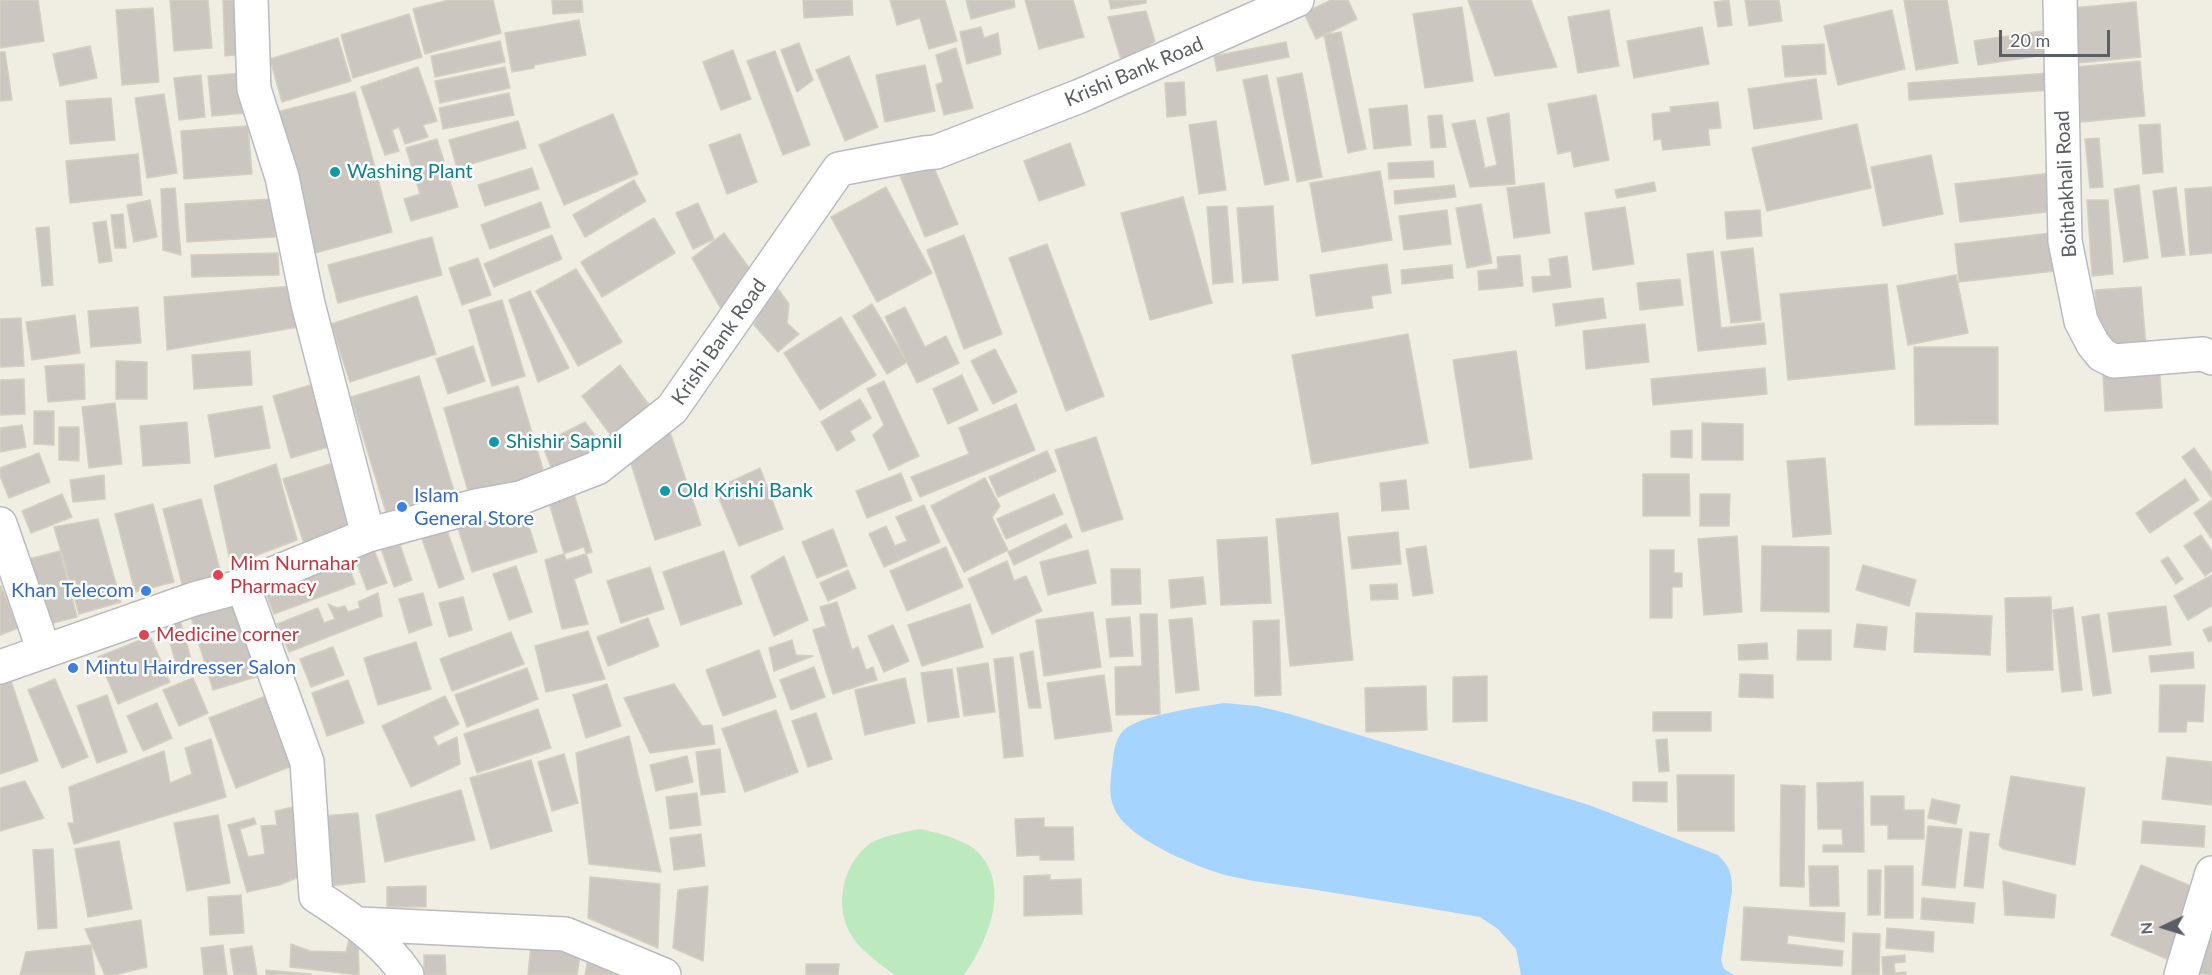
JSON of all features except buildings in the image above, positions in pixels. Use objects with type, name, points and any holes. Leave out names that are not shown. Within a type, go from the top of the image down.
[{"type":"street","points":[[251,0],[254,89],[282,177],[308,304],[368,535]]},
{"type":"street","name":"Boithakhali Road","points":[[2060,0],[2065,241],[2081,321],[2093,344],[2102,355],[2114,362],[2203,354],[2212,358]]},
{"type":"street","name":"Krishi Bank Road","points":[[0,668],[194,599],[243,586],[368,535],[476,506],[520,498],[597,468],[672,409],[839,169],[936,152],[1080,96],[1291,2]]},
{"type":"street","points":[[0,524],[44,651]]},
{"type":"street","points":[[243,586],[307,762],[316,896],[358,924],[395,959],[407,975]]},
{"type":"street","points":[[2181,975],[2212,873]]},
{"type":"street","points":[[358,924],[565,934],[664,975]]},
{"type":"green space","points":[[920,829],[963,842],[978,852],[991,872],[994,887],[992,918],[980,949],[964,975],[895,975],[874,960],[856,942],[844,918],[843,892],[851,866],[858,855],[878,840]]},
{"type":"water","points":[[1224,703],[1257,706],[1290,714],[1589,805],[1718,855],[1730,871],[1732,885],[1721,960],[1724,969],[1734,975],[1521,975],[1516,949],[1498,929],[1480,917],[1239,878],[1200,867],[1166,852],[1136,833],[1124,822],[1113,806],[1110,786],[1117,740],[1124,730],[1143,720],[1171,712]]},
{"type":"place","name":"Washing Plant","points":[[335,172]]},
{"type":"place","name":"Shishir Sapnil","points":[[494,442]]},
{"type":"place","name":"Old Krishi Bank","points":[[665,491]]},
{"type":"place","name":"Islam General Store","points":[[402,507]]},
{"type":"place","name":"Mim Nurnahar Pharmacy","points":[[218,575]]},
{"type":"place","name":"Khan Telecom","points":[[146,591]]},
{"type":"place","name":"Medicine corner","points":[[144,635]]},
{"type":"place","name":"Mintu Hairdresser Salon","points":[[73,668]]}]
